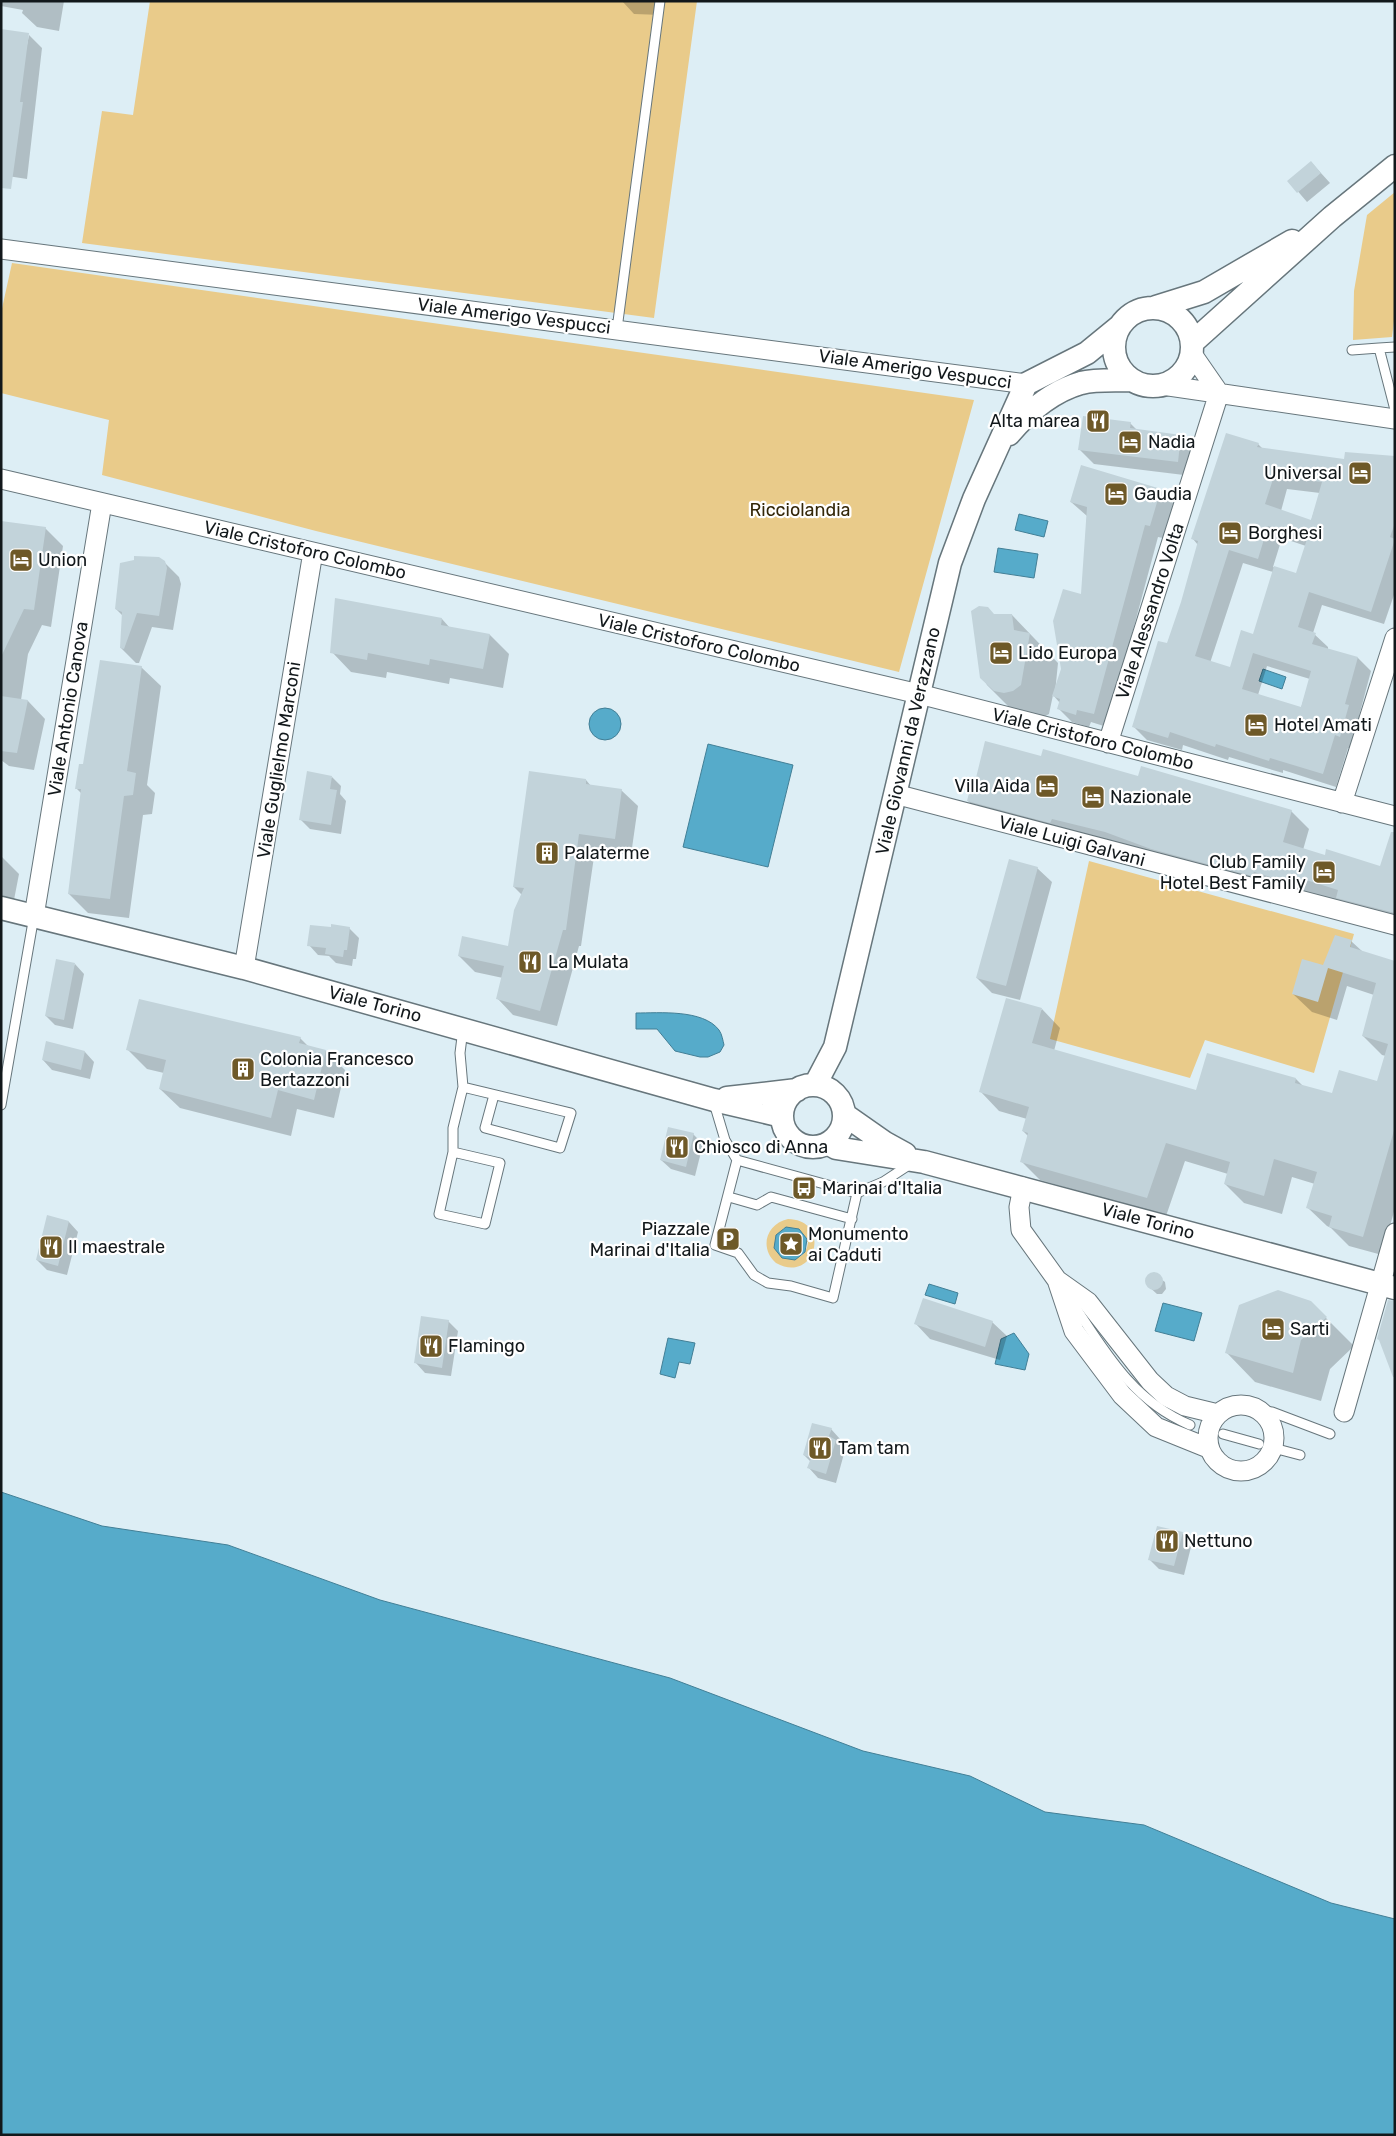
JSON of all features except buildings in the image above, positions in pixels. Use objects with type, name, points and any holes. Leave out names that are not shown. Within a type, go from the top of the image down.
[{"type":"street","points":[[1162,385],[1182,374],[1192,348],[1332,218],[1395,166]]},
{"type":"street","points":[[1026,384],[1087,353],[1136,312],[1156,308],[1204,292],[1332,218]]},
{"type":"street","name":"Viale Amerigo Vespucci","points":[[1,249],[1026,384]]},
{"type":"street","points":[[1156,308],[1169,311],[1181,318],[1189,329],[1192,348],[1219,393]]},
{"type":"street","points":[[1120,326],[1114,349],[1123,371],[1132,380],[1141,384],[1162,385],[1395,419]]},
{"type":"street","name":"Viale Giovanni da Verazzano","points":[[1002,442],[1023,418],[1058,392],[1082,382],[1132,380]]},
{"type":"street","name":"Viale Giovanni da Verazzano","points":[[843,1107],[835,1046],[950,563],[974,499],[1002,442],[1026,384]]},
{"type":"street","name":"Viale Alessandro Volta","points":[[1108,743],[1219,393]]},
{"type":"street","name":"Viale Cristoforo Colombo","points":[[1,479],[919,694],[1395,816]]},
{"type":"street","name":"Viale Antonio Canova","points":[[34,916],[102,503]]},
{"type":"street","name":"Viale Guglielmo Marconi","points":[[244,968],[313,552]]},
{"type":"street","points":[[1342,802],[1395,638]]},
{"type":"street","name":"Viale Luigi Galvani","points":[[895,794],[1395,925]]},
{"type":"street","name":"Viale Torino","points":[[1,908],[244,968],[714,1100],[782,1116]]},
{"type":"street","name":"Viale Giovanni da Verazzano","points":[[806,1087],[835,1046]]},
{"type":"street","points":[[806,1087],[830,1089],[843,1107],[839,1135],[828,1144],[814,1148],[794,1141],[785,1130],[782,1116],[786,1101],[806,1087]]},
{"type":"street","name":"Viale Torino","points":[[714,1100],[806,1087]]},
{"type":"street","name":"Viale Torino","points":[[843,1107],[885,1143],[916,1160]]},
{"type":"street","name":"Viale Torino","points":[[828,1144],[836,1148],[916,1160],[1023,1187],[1387,1286]]},
{"type":"street","points":[[1023,1187],[1020,1207],[1021,1230],[1057,1280],[1074,1331],[1122,1395],[1156,1428],[1208,1448],[1221,1465],[1230,1470],[1241,1472],[1261,1465],[1273,1448],[1274,1437],[1267,1417],[1259,1410],[1238,1405],[1218,1414],[1208,1430],[1208,1448]]},
{"type":"street","points":[[1344,1412],[1387,1286],[1395,1233]]},
{"type":"street","points":[[1057,1280],[1088,1302],[1150,1381],[1166,1396],[1185,1406],[1218,1414]]},
{"type":"lane","points":[[617,330],[660,1]]},
{"type":"lane","points":[[1352,350],[1395,347]]},
{"type":"lane","points":[[1379,348],[1395,410]]},
{"type":"lane","points":[[1,1106],[34,916]]},
{"type":"lane","points":[[453,1152],[500,1163],[485,1224],[439,1214],[453,1152],[453,1128],[463,1086],[460,1053],[463,1029]]},
{"type":"lane","points":[[463,1086],[571,1113],[560,1148],[485,1128],[494,1095]]},
{"type":"lane","points":[[714,1100],[725,1140],[737,1160],[857,1193],[883,1182],[916,1160]]},
{"type":"lane","points":[[737,1160],[715,1245],[738,1253],[754,1275],[768,1284],[791,1286],[833,1298],[857,1193]]},
{"type":"lane","points":[[728,1197],[757,1205],[771,1197],[852,1219]]},
{"type":"lane","points":[[1057,1280],[1114,1364],[1141,1394],[1166,1415],[1190,1425]]},
{"type":"lane","points":[[1259,1410],[1272,1412],[1330,1434]]},
{"type":"lane","points":[[1223,1434],[1259,1444]]},
{"type":"lane","points":[[1281,1450],[1300,1455]]},
{"type":"green space","points":[[150,1],[697,1],[654,318],[82,243],[102,111],[133,115]]},
{"type":"green space","points":[[1395,192],[1395,313],[1392,337],[1353,340],[1354,291],[1367,215]]},
{"type":"green space","name":"Ricciolandia","points":[[12,263],[974,400],[899,672],[316,531],[102,475],[109,420],[1,393],[1,313]]},
{"type":"green space","points":[[1089,861],[1354,934],[1314,1073],[1205,1040],[1190,1078],[1050,1039]]},
{"type":"green space","points":[[788,1219],[802,1222],[811,1229],[814,1239],[814,1250],[809,1259],[801,1266],[790,1267],[776,1263],[771,1257],[768,1250],[767,1237],[774,1226]],"holes":[[[783,1228],[808,1242],[805,1252],[800,1257],[782,1258]]]},
{"type":"water","points":[[1019,514],[1048,521],[1044,537],[1015,530]]},
{"type":"water","points":[[998,548],[1038,554],[1034,578],[994,572]]},
{"type":"water","points":[[1263,669],[1286,677],[1282,689],[1259,681]]},
{"type":"water","points":[[605,708],[611,709],[616,713],[620,718],[620,730],[616,735],[611,739],[605,740],[599,739],[594,735],[590,730],[589,724],[590,718],[594,713],[599,709]]},
{"type":"water","points":[[708,744],[793,765],[768,867],[683,847]]},
{"type":"water","points":[[636,1013],[668,1013],[703,1018],[719,1030],[724,1045],[720,1052],[708,1057],[675,1051],[657,1029],[636,1029]]},
{"type":"water","points":[[786,1227],[799,1229],[807,1239],[805,1252],[795,1260],[782,1258],[774,1248],[776,1235]]},
{"type":"water","points":[[929,1284],[958,1293],[955,1304],[925,1295]]},
{"type":"water","points":[[1163,1303],[1202,1313],[1194,1341],[1155,1331]]},
{"type":"water","points":[[1014,1333],[1029,1354],[1025,1370],[995,1364],[1001,1339]]},
{"type":"water","points":[[668,1338],[695,1343],[690,1364],[679,1362],[675,1378],[660,1374]]},
{"type":"water","points":[[1,1492],[102,1526],[228,1545],[380,1600],[670,1678],[863,1751],[970,1776],[1045,1812],[1144,1825],[1331,1903],[1395,1919],[1395,2135],[1,2135]]},
{"type":"place","name":"Alta marea","points":[[1098,421]]},
{"type":"place","name":"Nadia","points":[[1130,442]]},
{"type":"place","name":"Universal","points":[[1360,473]]},
{"type":"place","name":"Gaudia","points":[[1116,494]]},
{"type":"place","name":"Borghesi","points":[[1230,533]]},
{"type":"place","name":"Union","points":[[21,560]]},
{"type":"place","name":"Lido Europa","points":[[1001,653]]},
{"type":"place","name":"Hotel Amati","points":[[1256,725]]},
{"type":"place","name":"Villa Aida","points":[[1047,786]]},
{"type":"place","name":"Nazionale","points":[[1093,797]]},
{"type":"place","name":"Palaterme","points":[[547,853]]},
{"type":"place","name":"Club Family Hotel Best Family","points":[[1324,872]]},
{"type":"place","name":"La Mulata","points":[[530,962]]},
{"type":"place","name":"Colonia Francesco Bertazzoni","points":[[243,1069]]},
{"type":"place","name":"Chiosco di Anna","points":[[677,1147]]},
{"type":"place","name":"Marinai d'Italia","points":[[804,1188]]},
{"type":"place","name":"Piazzale Marinai d'Italia","points":[[728,1239]]},
{"type":"place","name":"Monumento ai Caduti","points":[[791,1244]]},
{"type":"place","name":"Il maestrale","points":[[51,1247]]},
{"type":"place","name":"Sarti","points":[[1273,1329]]},
{"type":"place","name":"Flamingo","points":[[431,1346]]},
{"type":"place","name":"Tam tam","points":[[820,1448]]},
{"type":"place","name":"Nettuno","points":[[1167,1541]]}]
